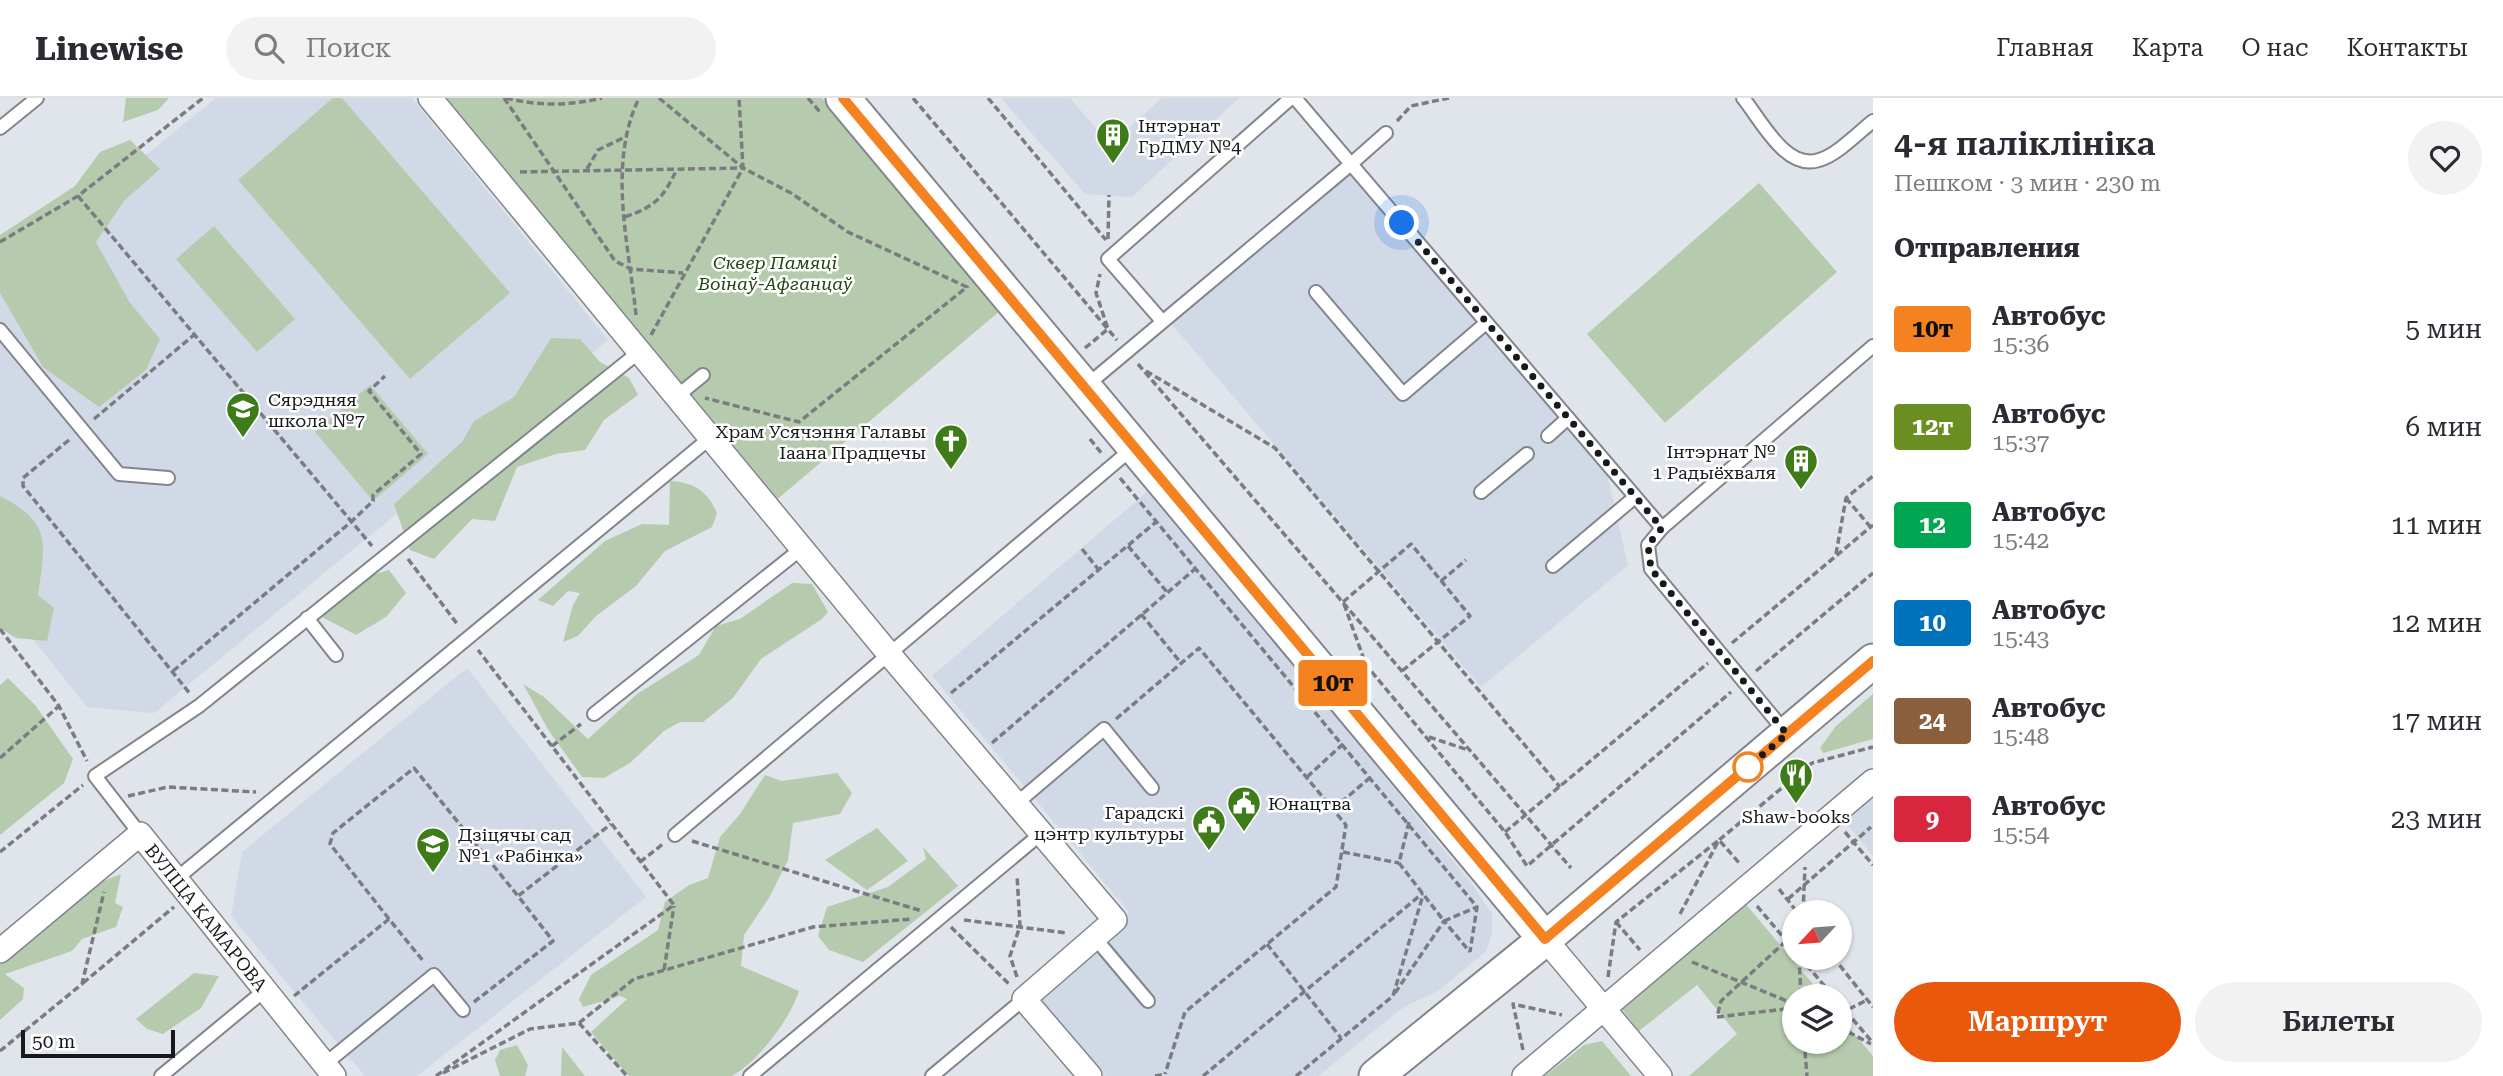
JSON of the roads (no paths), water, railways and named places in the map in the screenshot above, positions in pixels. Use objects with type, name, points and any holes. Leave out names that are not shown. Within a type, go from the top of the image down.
[{"type":"main road","points":[[834,108],[1086,386],[1123,457],[1545,939]]},
{"type":"main road","points":[[1376,1076],[1545,939],[1873,661]]},
{"type":"street","points":[[430,98],[643,346],[684,396],[710,438],[1115,920],[1024,999],[1090,1076]]},
{"type":"street","points":[[1526,1074],[1660,958],[1873,781]]},
{"type":"street","name":"ВУЛІЦА КАМАРОВА","points":[[0,951],[140,834],[330,1070]]},
{"type":"street","points":[[1545,939],[1596,1014],[1660,1076]]},
{"type":"lane","points":[[0,128],[37,98]]},
{"type":"lane","points":[[1162,321],[1108,260],[1293,98],[1662,528]]},
{"type":"lane","points":[[1743,98],[1787,153],[1803,163],[1821,160],[1873,121]]},
{"type":"lane","points":[[1086,386],[1386,133]]},
{"type":"lane","points":[[1316,292],[1403,394],[1486,323]]},
{"type":"lane","points":[[0,330],[119,474],[168,478]]},
{"type":"lane","points":[[140,834],[92,770],[199,706],[643,346]]},
{"type":"lane","points":[[1787,734],[1651,569],[1648,545],[1662,528],[1873,346]]},
{"type":"lane","points":[[684,396],[703,375]]},
{"type":"lane","points":[[1548,436],[1568,418]]},
{"type":"lane","points":[[183,887],[278,794],[710,438]]},
{"type":"lane","points":[[1481,492],[1527,454]]},
{"type":"lane","points":[[675,835],[1123,457]]},
{"type":"lane","points":[[1553,566],[1635,497]]},
{"type":"lane","points":[[594,714],[802,549]]},
{"type":"lane","points":[[307,618],[336,655]]},
{"type":"lane","points":[[1017,803],[1104,729],[1152,788]]},
{"type":"lane","points":[[750,1076],[1043,832]]},
{"type":"lane","points":[[1095,937],[1148,1001]]},
{"type":"lane","points":[[330,1070],[434,975],[463,1010]]},
{"type":"lane","points":[[161,1076],[272,999]]},
{"type":"lane","points":[[932,1076],[1024,999]]},
{"type":"place","name":"Інтэрнат ГрДМУ №4","points":[[1113,165]]},
{"type":"place","name":"Сярэдняя школа №7","points":[[243,439]]},
{"type":"place","name":"Храм Усячэння Галавы Іаана Прадцечы","points":[[951,471]]},
{"type":"place","name":"Інтэрнат № 1 Радыёхваля","points":[[1801,491]]},
{"type":"place","name":"Shaw-books","points":[[1796,805]]},
{"type":"place","name":"Юнацтва","points":[[1244,833]]},
{"type":"place","name":"Гарадскі цэнтр культуры","points":[[1209,852]]},
{"type":"place","name":"Дзіцячы сад №1 «Рабінка»","points":[[433,874]]},
{"type":"park label","name":"Сквер Памяці Воінаў-Афганцаў","points":[[775,272]]}]
